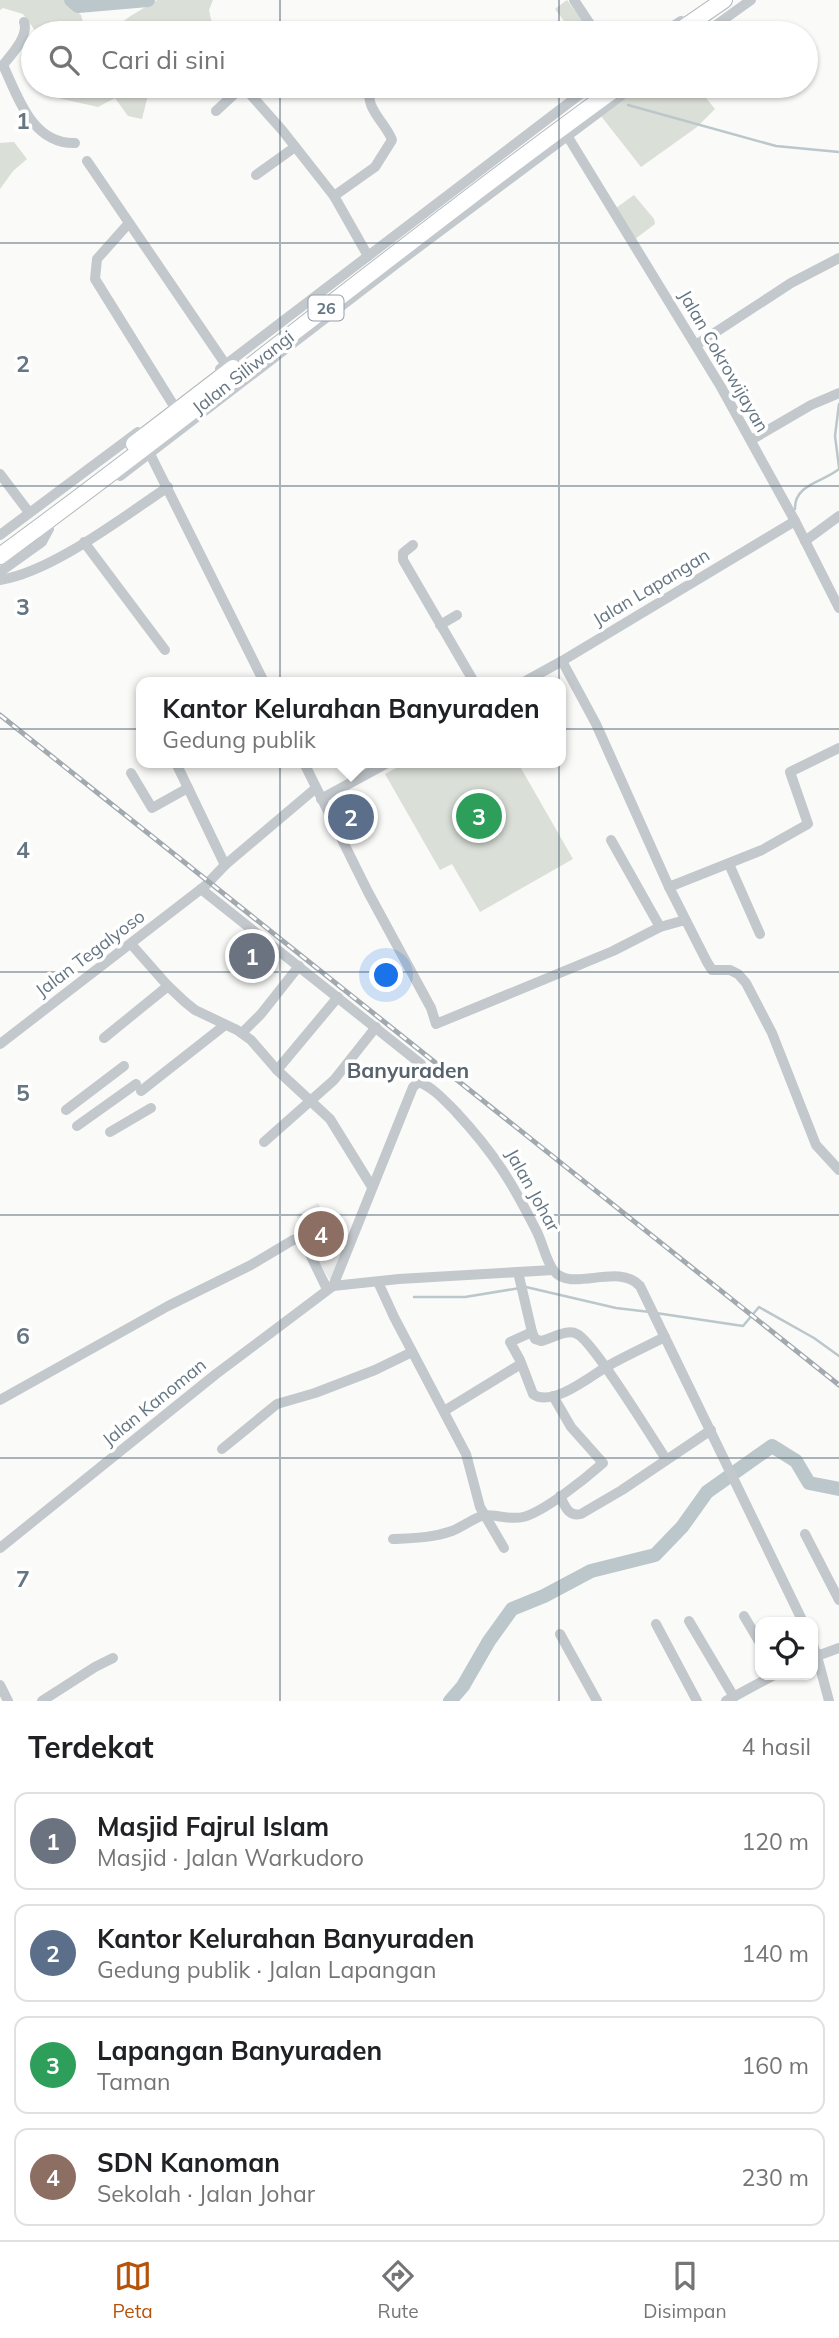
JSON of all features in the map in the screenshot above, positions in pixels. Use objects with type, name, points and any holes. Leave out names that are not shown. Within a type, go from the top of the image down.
[{"type":"highway","points":[[693,21],[724,0]]},
{"type":"highway","points":[[707,21],[736,0]]},
{"type":"highway","name":"Jalan Siliwangi","points":[[0,544],[194,411],[326,298],[586,98]]},
{"type":"highway","name":"Jalan Siliwangi","points":[[0,556],[33,523],[278,329],[326,298],[602,98]]},
{"type":"street","points":[[574,0],[588,21]]},
{"type":"street","points":[[680,21],[710,0]]},
{"type":"street","points":[[722,21],[751,0]]},
{"type":"street","points":[[21,38],[3,65],[22,108],[31,121],[54,140],[75,143]]},
{"type":"street","points":[[216,111],[230,98]]},
{"type":"street","points":[[253,98],[334,197],[368,256]]},
{"type":"street","points":[[334,197],[375,167],[392,140],[369,98]]},
{"type":"street","points":[[326,298],[368,256],[574,98]]},
{"type":"street","points":[[0,535],[33,523],[150,454],[391,268],[618,98]]},
{"type":"street","name":"Jalan Cokrowijayan","points":[[568,137],[751,440],[839,608]]},
{"type":"street","points":[[256,175],[295,148]]},
{"type":"street","points":[[88,161],[226,365]]},
{"type":"street","points":[[128,223],[97,259],[95,279],[174,406]]},
{"type":"street","points":[[696,345],[791,283],[839,258]]},
{"type":"street","points":[[0,565],[33,523],[174,406],[278,329]]},
{"type":"street","points":[[751,440],[835,394]]},
{"type":"street","points":[[150,454],[262,677]]},
{"type":"street","points":[[0,474],[33,523],[42,542],[0,572]]},
{"type":"street","points":[[0,580],[19,577],[33,571],[84,542],[168,487]]},
{"type":"street","points":[[805,541],[839,516]]},
{"type":"street","points":[[0,526],[12,517],[33,523]]},
{"type":"street","name":"Jalan Lapangan","points":[[534,677],[795,521]]},
{"type":"street","points":[[84,542],[165,650]]},
{"type":"street","points":[[413,545],[403,553],[404,560],[471,677]]},
{"type":"street","points":[[440,625],[457,615]]},
{"type":"street","points":[[562,662],[596,724],[669,887],[709,967],[715,970],[730,970],[746,983],[772,1033],[816,1145],[838,1168]]},
{"type":"street","points":[[669,887],[762,850],[808,824],[790,772],[839,748]]},
{"type":"street","points":[[178,768],[225,865]]},
{"type":"street","points":[[306,768],[373,903],[431,1008],[436,1024],[612,951],[660,927],[685,920]]},
{"type":"street","points":[[319,793],[376,768]]},
{"type":"street","points":[[131,773],[152,808],[188,788]]},
{"type":"street","name":"Jalan Tegalyoso","points":[[0,1044],[201,889],[225,865],[319,793]]},
{"type":"street","points":[[611,841],[660,927]]},
{"type":"street","points":[[729,864],[760,934]]},
{"type":"street","points":[[201,889],[421,1064],[419,1082],[413,1087],[397,1121],[330,1287]]},
{"type":"street","points":[[131,944],[168,986],[195,1010],[251,1040],[277,1070],[338,1130],[372,1186]]},
{"type":"street","points":[[242,1033],[261,1014],[299,965]]},
{"type":"street","points":[[104,1038],[168,986]]},
{"type":"street","points":[[277,1070],[338,997]]},
{"type":"street","points":[[77,1126],[139,1088],[225,1025]]},
{"type":"street","points":[[264,1142],[312,1102],[341,1072],[376,1027]]},
{"type":"street","points":[[66,1110],[124,1066]]},
{"type":"street","name":"Jalan Johar","points":[[419,1082],[442,1098],[484,1142],[499,1163],[520,1198],[553,1270]]},
{"type":"street","points":[[110,1132],[151,1108]]},
{"type":"street","points":[[0,1400],[167,1306],[251,1265],[293,1240],[298,1239],[305,1245],[330,1287]]},
{"type":"street","points":[[330,1287],[553,1270],[569,1278],[629,1278],[642,1289],[801,1617]]},
{"type":"street","points":[[517,1272],[535,1339],[541,1341],[566,1333],[576,1333],[585,1340],[666,1459]]},
{"type":"street","points":[[378,1282],[466,1454],[484,1515],[504,1548]]},
{"type":"street","name":"Jalan Kanoman","points":[[0,1548],[205,1383],[330,1287]]},
{"type":"street","points":[[532,1332],[510,1342],[534,1396],[541,1398],[578,1385],[665,1337]]},
{"type":"street","points":[[222,1449],[282,1401],[315,1393],[375,1370],[412,1352]]},
{"type":"street","points":[[444,1411],[521,1364]]},
{"type":"street","points":[[393,1539],[429,1538],[484,1515],[523,1517],[560,1496],[603,1463],[571,1427],[553,1396]]},
{"type":"street","points":[[560,1496],[570,1513],[581,1514],[711,1430]]},
{"type":"street","points":[[805,1535],[839,1600]]},
{"type":"street","points":[[744,1616],[755,1635]]},
{"type":"street","points":[[689,1621],[730,1699],[765,1680]]},
{"type":"street","points":[[656,1624],[697,1701]]},
{"type":"street","points":[[560,1633],[597,1701]]},
{"type":"street","points":[[818,1652],[839,1648]]},
{"type":"street","points":[[43,1701],[113,1658]]},
{"type":"street","points":[[818,1666],[829,1701]]},
{"type":"street","points":[[0,1685],[8,1701]]},
{"type":"shaded area","points":[[0,0],[65,0],[81,15],[83,21],[28,21],[23,14],[3,8],[0,10]]},
{"type":"shaded area","points":[[157,0],[213,0],[209,10],[211,21],[124,21]]},
{"type":"shaded area","points":[[567,0],[583,21],[564,21],[555,9]]},
{"type":"shaded area","points":[[58,98],[115,98],[98,107]]},
{"type":"shaded area","points":[[115,98],[147,98],[142,119],[128,116]]},
{"type":"shaded area","points":[[626,98],[706,98],[715,109],[697,127],[641,167],[601,116]]},
{"type":"shaded area","points":[[14,142],[27,159],[13,171],[0,189],[0,143]]},
{"type":"shaded area","points":[[634,195],[654,219],[655,224],[635,239],[616,208]]},
{"type":"shaded area","points":[[396,768],[521,768],[573,859],[480,912],[452,864],[440,870],[385,774]]},
{"type":"shaded area","points":[[318,1203],[346,1251],[332,1283],[296,1215]]},
{"type":"waterway","points":[[71,0],[78,6],[148,0]]},
{"type":"waterway","points":[[628,105],[776,146],[839,152]]},
{"type":"waterway","points":[[839,404],[835,436],[839,467]]},
{"type":"waterway","points":[[795,509],[799,494],[811,484],[839,469]]},
{"type":"waterway","points":[[526,1287],[616,1308],[650,1312]]},
{"type":"waterway","points":[[414,1297],[465,1297],[520,1288]]},
{"type":"waterway","points":[[656,1313],[743,1326],[759,1307],[814,1338],[839,1356]]},
{"type":"waterway","points":[[450,1701],[463,1686],[489,1641],[512,1609],[544,1596],[591,1571],[655,1555],[682,1527],[707,1492],[772,1446],[796,1461],[809,1483],[839,1489]]},
{"type":"railway","points":[[0,715],[839,1385]]},
{"type":"place","name":"Lapangan Banyuraden","points":[[479,816]]},
{"type":"place","name":"Kantor Kelurahan Banyuraden","points":[[351,817]]},
{"type":"place","name":"Masjid Fajrul Islam","points":[[252,956]]},
{"type":"place","name":"SDN Kanoman","points":[[321,1234]]},
{"type":"district","name":"Banyuraden","points":[[408,1070]]}]
